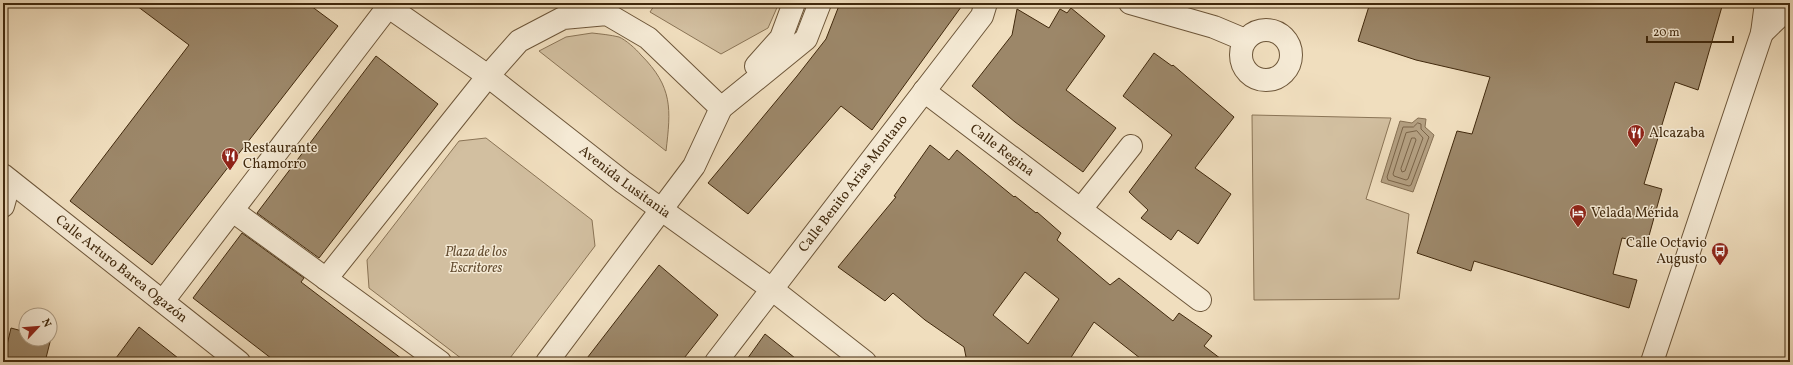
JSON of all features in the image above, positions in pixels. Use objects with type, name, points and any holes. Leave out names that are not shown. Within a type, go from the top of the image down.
[{"type":"street","points":[[547,362],[694,166],[721,108],[781,38],[794,3]]},
{"type":"street","points":[[721,108],[806,39],[820,3]]},
{"type":"street","name":"Calle Benito Arias Montano","points":[[716,362],[773,290],[982,16],[986,3]]},
{"type":"street","points":[[1130,3],[1214,27],[1245,40]]},
{"type":"street","points":[[1652,362],[1762,33],[1766,3]]},
{"type":"street","points":[[163,301],[233,211],[387,4]]},
{"type":"street","name":"Avenida Lusitania","points":[[387,4],[488,76],[515,99],[661,210],[773,290],[865,362]]},
{"type":"street","points":[[1762,33],[1790,6]]},
{"type":"street","points":[[326,279],[488,76],[519,41],[563,18],[606,8],[648,38],[721,108]]},
{"type":"street","name":"Calle Regina","points":[[924,91],[1200,300]]},
{"type":"street","points":[[1081,209],[1131,146]]},
{"type":"street","points":[[3,206],[7,178]]},
{"type":"street","name":"Calle Arturo Barea Ogazón","points":[[7,178],[240,362]]},
{"type":"street","points":[[233,211],[440,362]]},
{"type":"green space","points":[[656,3],[779,3],[768,28],[721,54],[650,12]]},
{"type":"green space","points":[[592,33],[616,36],[625,40],[639,53],[659,78],[664,88],[669,111],[666,151],[539,51],[566,37]]},
{"type":"green space","points":[[1252,115],[1391,118],[1366,199],[1409,214],[1399,299],[1254,300]]},
{"type":"green space","name":"Plaza de los Escritores","points":[[486,138],[592,220],[595,246],[507,362],[466,362],[369,288],[367,260],[459,141]]},
{"type":"water","points":[[1418,118],[1426,119],[1425,127],[1434,135],[1413,192],[1381,182],[1400,121],[1412,123]]},
{"type":"building","points":[[133,3],[307,3],[338,26],[152,265],[70,201],[189,45]]},
{"type":"building","points":[[840,3],[964,3],[872,130],[841,106],[748,214],[708,183],[826,39]]},
{"type":"building","points":[[1370,3],[1723,3],[1698,90],[1675,82],[1644,184],[1662,189],[1647,243],[1622,238],[1613,274],[1637,280],[1629,308],[1474,261],[1471,271],[1417,253],[1457,131],[1472,134],[1490,77],[1416,60],[1358,41]]},
{"type":"building","points":[[1071,8],[1105,36],[1066,90],[1116,128],[1083,172],[1015,122],[972,86],[1012,35],[1017,9],[1049,28],[1060,9],[1067,13]]},
{"type":"building","points":[[1154,53],[1172,66],[1173,65],[1234,117],[1195,168],[1231,194],[1198,244],[1178,230],[1171,240],[1141,218],[1148,210],[1129,192],[1172,135],[1123,96]]},
{"type":"building","points":[[376,56],[438,104],[319,258],[257,213]]},
{"type":"building","points":[[930,145],[949,160],[957,150],[1014,197],[1015,196],[1036,213],[1037,212],[1061,233],[1057,240],[1110,285],[1119,278],[1173,321],[1179,313],[1212,336],[1204,346],[1225,362],[1145,362],[1094,322],[1068,362],[967,362],[964,347],[925,320],[893,293],[885,301],[838,267],[896,197],[894,196]],"holes":[[[1025,272],[1059,299],[1028,344],[993,315]]]},
{"type":"building","points":[[242,233],[304,278],[301,282],[406,362],[276,362],[193,298]]},
{"type":"building","points":[[659,265],[718,315],[681,362],[584,362]]},
{"type":"building","points":[[139,327],[183,362],[113,362]]},
{"type":"building","points":[[11,328],[18,330],[18,347],[49,347],[45,362],[3,362]]},
{"type":"building","points":[[765,334],[800,362],[745,362]]},
{"type":"place","name":"Alcazaba","points":[[1636,148]]},
{"type":"place","name":"Restaurante Chamorro","points":[[230,171]]},
{"type":"place","name":"Velada Mérida","points":[[1578,228]]},
{"type":"place","name":"Calle Octavio Augusto","points":[[1720,266]]}]
